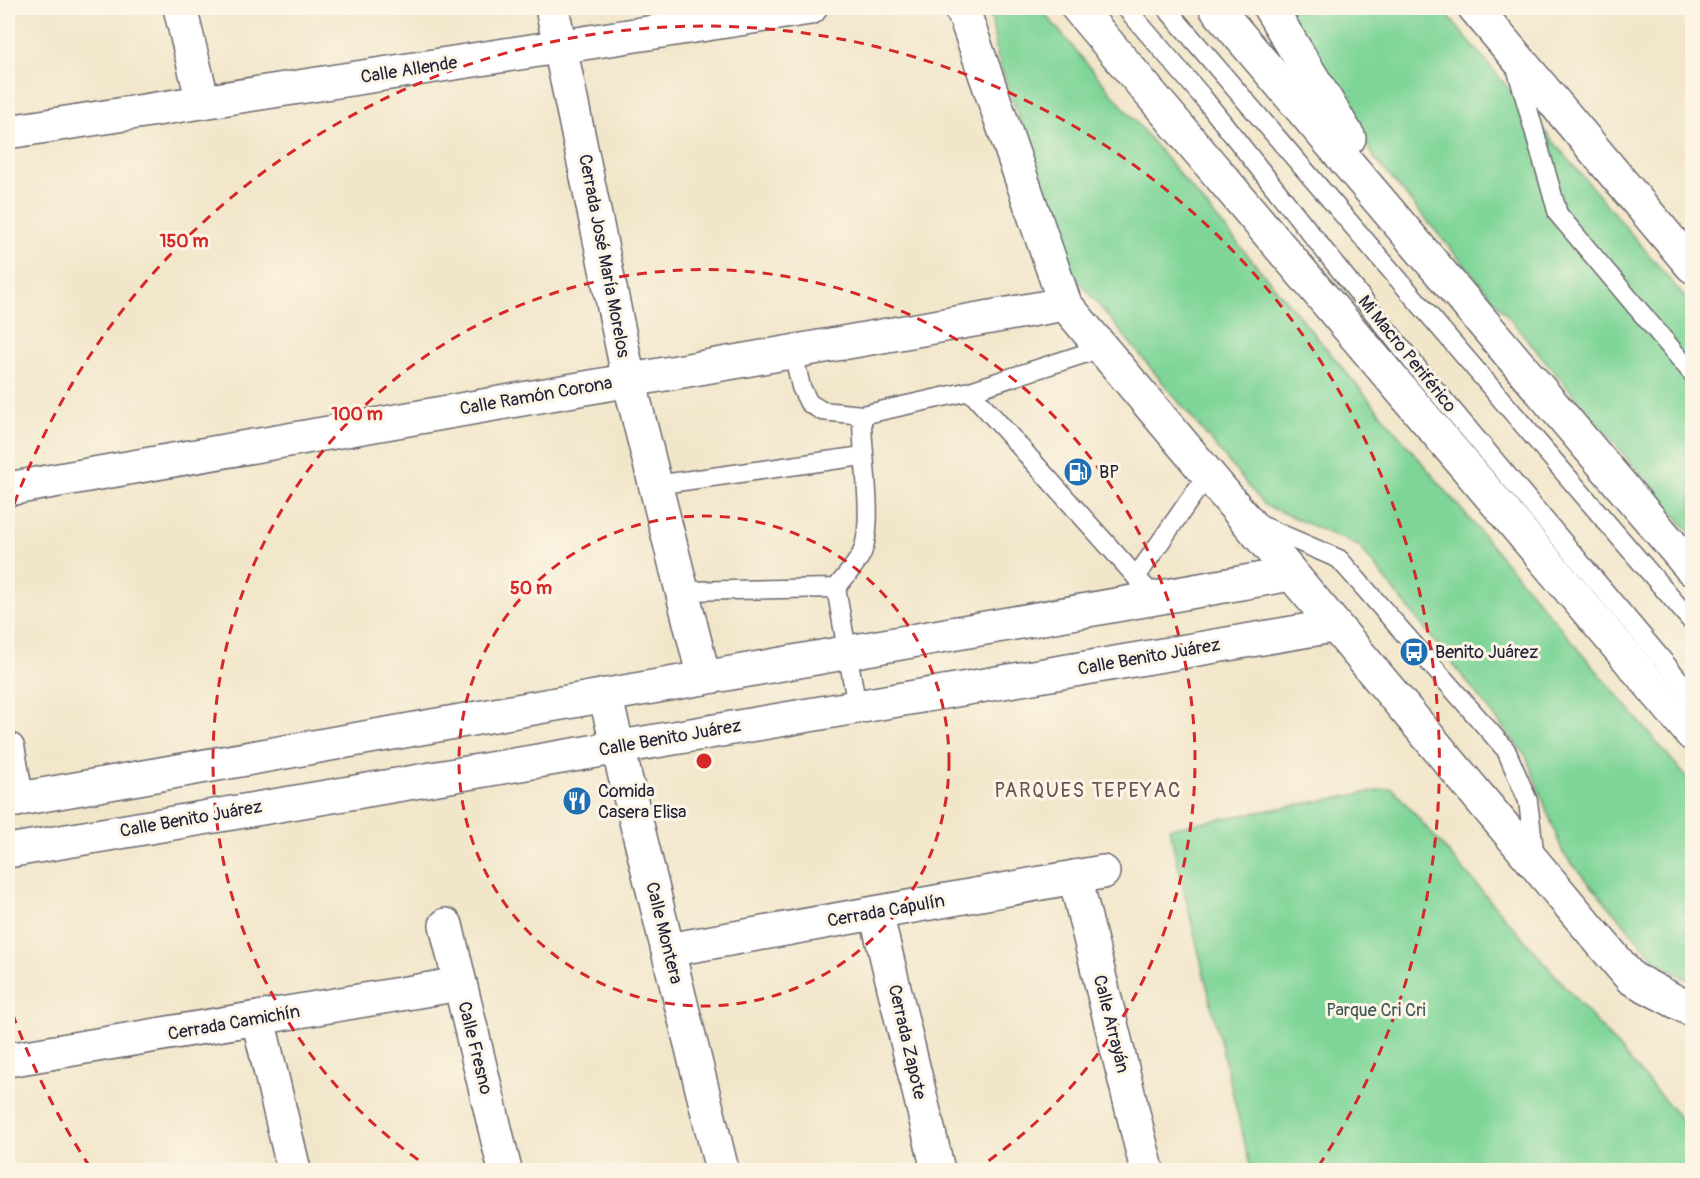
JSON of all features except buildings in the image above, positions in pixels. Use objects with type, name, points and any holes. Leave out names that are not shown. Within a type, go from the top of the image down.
[{"type":"main road","points":[[180,8],[203,102]]},
{"type":"main road","name":"Cerrada José María Morelos","points":[[552,8],[629,380],[704,678]]},
{"type":"main road","name":"Calle Allende","points":[[8,132],[810,8]]},
{"type":"main road","points":[[1078,8],[1692,734]]},
{"type":"main road","points":[[1216,8],[1692,569]]},
{"type":"main road","points":[[1270,8],[1405,229]]},
{"type":"main road","points":[[1475,8],[1692,266]]},
{"type":"main road","points":[[962,9],[1065,304],[1630,978],[1692,1010]]},
{"type":"main road","name":"Calle Ramón Corona","points":[[8,489],[1065,304]]},
{"type":"main road","points":[[8,749],[12,800],[848,652],[1145,588],[1291,574]]},
{"type":"main road","name":"Calle Benito Juárez","points":[[8,851],[1333,626]]},
{"type":"main road","name":"Calle Montera","points":[[605,695],[722,1170]]},
{"type":"main road","name":"Cerrada Capulín","points":[[668,950],[1089,874]]},
{"type":"main road","name":"Calle Arrayán","points":[[1089,874],[1148,1170]]},
{"type":"main road","name":"Cerrada Zapote","points":[[876,913],[938,1170]]},
{"type":"main road","name":"Calle Fresno","points":[[446,925],[505,1170]]},
{"type":"main road","name":"Cerrada Camichín","points":[[8,1060],[460,984]]},
{"type":"main road","points":[[258,1019],[294,1170]]},
{"type":"lane","name":"Mi Macro Periférico","points":[[1126,8],[1201,95],[1423,375],[1692,695]]},
{"type":"lane","points":[[1166,8],[1692,622]]},
{"type":"lane","points":[[1511,50],[1558,214],[1692,373]]},
{"type":"lane","points":[[793,352],[801,387],[809,403],[822,411],[862,415],[970,391],[1102,348]]},
{"type":"lane","points":[[970,391],[1145,588],[1195,492],[1209,476]]},
{"type":"lane","points":[[857,706],[836,588],[861,555],[868,533],[862,456],[862,415]]},
{"type":"lane","points":[[655,485],[862,456]]},
{"type":"lane","points":[[1245,518],[1339,559],[1506,750],[1528,801],[1536,864]]},
{"type":"lane","points":[[683,591],[836,588]]},
{"type":"green space","points":[[990,8],[1040,8],[1692,784],[1692,982],[1658,963],[1563,853],[1526,756],[1359,546],[1264,505],[1073,274],[997,55]]},
{"type":"green space","points":[[1287,8],[1441,8],[1692,306],[1692,535],[1376,160]]},
{"type":"green space","name":"Parque Cri Cri","points":[[1392,788],[1692,1132],[1692,1170],[1251,1170],[1169,828]]},
{"type":"place","name":"BP","points":[[1078,472]]},
{"type":"place","name":"Benito Juárez","points":[[1414,652]]},
{"type":"place","name":"Comida Casera Elisa","points":[[577,801]]},
{"type":"district","name":"PARQUES TEPEYAC","points":[[1088,790]]}]
